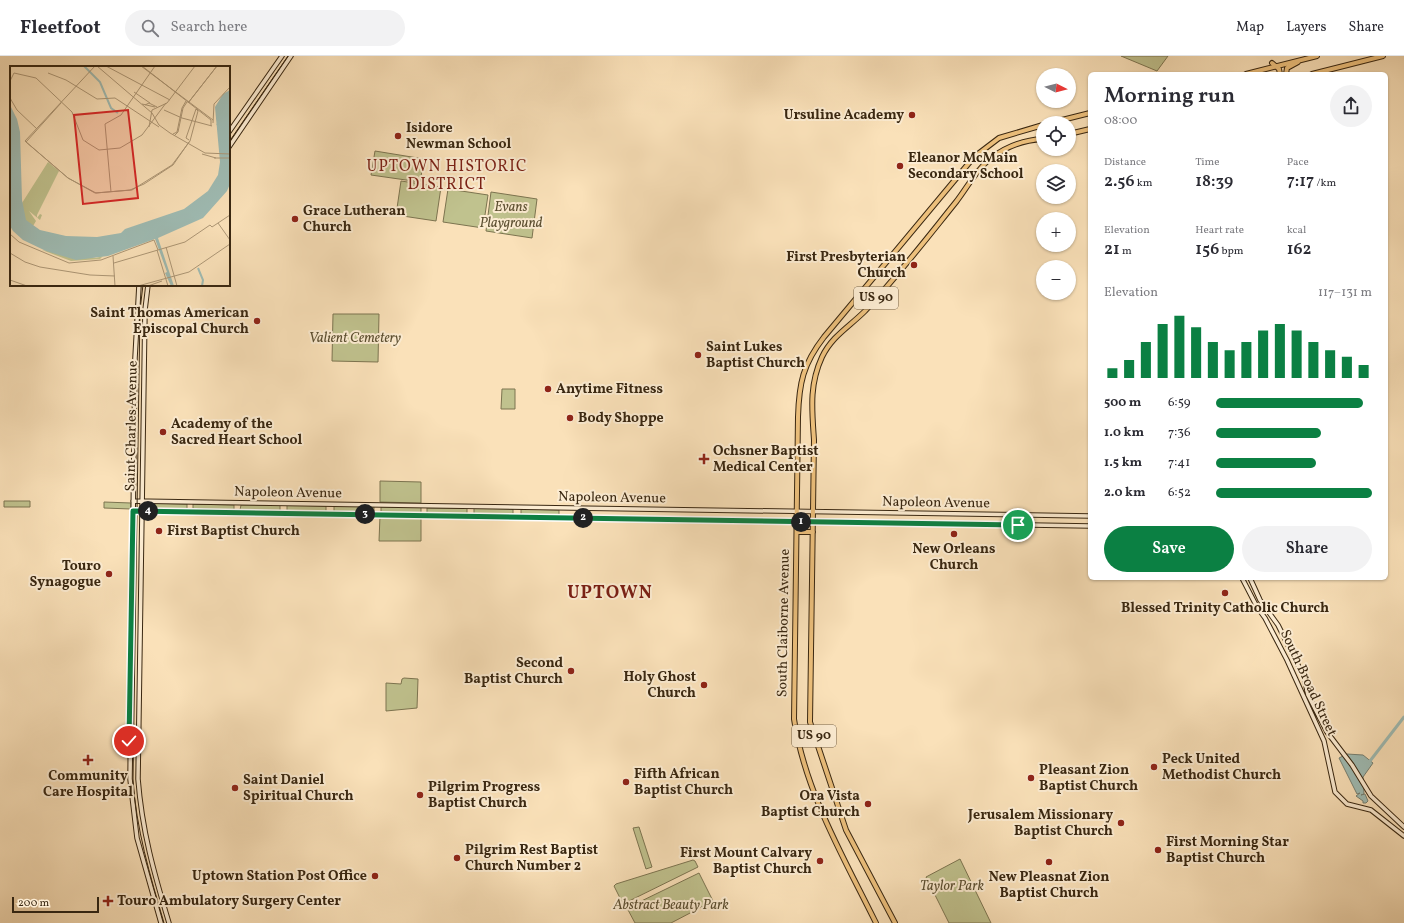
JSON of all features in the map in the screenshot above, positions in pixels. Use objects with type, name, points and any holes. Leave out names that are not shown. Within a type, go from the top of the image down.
[{"type":"main road","points":[[230,131],[282,56]]},
{"type":"main road","points":[[230,146],[291,56]]},
{"type":"main road","points":[[1252,72],[1274,64],[1316,56]]},
{"type":"main road","points":[[1285,72],[1290,66],[1316,56]]},
{"type":"main road","points":[[1320,72],[1383,56]]},
{"type":"main road","points":[[1274,64],[1280,72]]},
{"type":"main road","points":[[1076,116],[1088,114]]},
{"type":"main road","name":"South Claiborne Avenue","points":[[876,923],[827,824],[796,731],[794,696],[799,391],[802,376],[813,351],[974,157],[999,138],[1036,127]]},
{"type":"main road","points":[[1076,132],[1088,129]]},
{"type":"main road","name":"South Claiborne Avenue","points":[[895,923],[846,830],[812,730],[809,716],[812,619],[814,440],[811,401],[812,387],[817,368],[829,344],[839,332],[865,310],[878,295],[956,201],[982,166],[1008,148],[1036,140]]},
{"type":"main road","name":"Saint Charles Avenue","points":[[139,286],[135,358],[130,782],[138,838],[161,923]]},
{"type":"main road","name":"Saint Charles Avenue","points":[[148,286],[145,310],[138,779],[141,814],[146,842],[169,923]]},
{"type":"main road","name":"Napoleon Avenue","points":[[133,501],[1088,516]]},
{"type":"main road","name":"Napoleon Avenue","points":[[133,511],[1088,526]]},
{"type":"main road","points":[[797,532],[813,532]]},
{"type":"main road","points":[[133,544],[141,544]]},
{"type":"main road","name":"South Broad Street","points":[[1243,580],[1257,607],[1266,618],[1324,741],[1334,792],[1347,804],[1371,810],[1404,836]]},
{"type":"main road","name":"South Broad Street","points":[[1251,580],[1260,600],[1275,619],[1304,676],[1308,695],[1327,732],[1381,807],[1404,827]]},
{"type":"green space","points":[[1121,56],[1168,56],[1157,71]]},
{"type":"green space","points":[[375,151],[424,159],[420,182],[371,175]]},
{"type":"green space","points":[[401,181],[441,187],[436,221],[396,215]]},
{"type":"green space","points":[[448,189],[488,195],[483,228],[443,222]]},
{"type":"green space","name":"Evans Playground","points":[[491,192],[537,199],[532,238],[486,231]]},
{"type":"green space","name":"Valient Cemetery","points":[[333,314],[379,314],[378,362],[332,361]]},
{"type":"green space","points":[[502,389],[515,389],[515,409],[501,409]]},
{"type":"green space","points":[[380,481],[421,482],[421,503],[380,502]]},
{"type":"green space","points":[[4,501],[30,501],[30,507],[4,507]]},
{"type":"green space","points":[[104,502],[131,503],[131,509],[104,508]]},
{"type":"green space","points":[[146,503],[187,504],[187,510],[145,509]]},
{"type":"green space","points":[[193,504],[234,505],[234,510],[193,509]]},
{"type":"green space","points":[[241,505],[280,505],[280,511],[240,510]]},
{"type":"green space","points":[[287,505],[326,506],[326,512],[287,511]]},
{"type":"green space","points":[[334,506],[374,507],[374,513],[334,512]]},
{"type":"green space","points":[[381,507],[421,507],[421,513],[381,513]]},
{"type":"green space","points":[[427,508],[467,508],[467,514],[427,514]]},
{"type":"green space","points":[[474,508],[513,509],[513,515],[474,514]]},
{"type":"green space","points":[[521,509],[559,510],[559,516],[521,515]]},
{"type":"green space","points":[[380,516],[421,517],[421,541],[379,541]]},
{"type":"green space","points":[[402,679],[418,679],[417,708],[386,711],[386,683],[401,684]]},
{"type":"green space","points":[[639,827],[652,867],[646,869],[633,828]]},
{"type":"green space","name":"Taylor Park","points":[[960,859],[991,923],[949,923],[926,877]]},
{"type":"green space","points":[[693,860],[698,867],[623,904],[614,886],[616,884]]},
{"type":"green space","name":"Abstract Beauty Park","points":[[699,873],[713,901],[671,923],[635,923],[627,908]]},
{"type":"water","points":[[1347,754],[1363,755],[1373,763],[1363,777],[1364,794],[1361,795],[1365,794],[1368,801],[1366,803],[1363,803],[1363,801],[1356,796],[1360,793],[1357,794],[1339,758]]},
{"type":"waterway","points":[[1370,761],[1404,717]]},
{"type":"tram line","points":[[230,141],[288,56]]},
{"type":"tram line","points":[[143,286],[140,310],[133,779],[140,834],[164,923]]},
{"type":"place","name":"Ursuline Academy","points":[[912,115]]},
{"type":"place","name":"Isidore Newman School","points":[[398,136]]},
{"type":"place","name":"Eleanor McMain Secondary School","points":[[900,166]]},
{"type":"place","name":"Grace Lutheran Church","points":[[295,219]]},
{"type":"place","name":"First Presbyterian Church","points":[[914,265]]},
{"type":"place","name":"Saint Thomas American Episcopal Church","points":[[257,321]]},
{"type":"place","name":"Saint Lukes Baptist Church","points":[[698,355]]},
{"type":"place","name":"Anytime Fitness","points":[[548,389]]},
{"type":"place","name":"Body Shoppe","points":[[570,418]]},
{"type":"place","name":"Academy of the Sacred Heart School","points":[[163,432]]},
{"type":"place","name":"Ochsner Baptist Medical Center","points":[[704,459]]},
{"type":"place","name":"First Baptist Church","points":[[159,531]]},
{"type":"place","name":"New Orleans Church","points":[[954,534]]},
{"type":"place","name":"Touro Synagogue","points":[[109,574]]},
{"type":"place","name":"Blessed Trinity Catholic Church","points":[[1225,593]]},
{"type":"place","name":"Second Baptist Church","points":[[571,671]]},
{"type":"place","name":"Holy Ghost Church","points":[[704,685]]},
{"type":"place","name":"Community Care Hospital","points":[[88,760]]},
{"type":"place","name":"Peck United Methodist Church","points":[[1154,767]]},
{"type":"place","name":"Pleasant Zion Baptist Church","points":[[1031,778]]},
{"type":"place","name":"Fifth African Baptist Church","points":[[626,782]]},
{"type":"place","name":"Saint Daniel Spiritual Church","points":[[235,788]]},
{"type":"place","name":"Pilgrim Progress Baptist Church","points":[[420,795]]},
{"type":"place","name":"Ora Vista Baptist Church","points":[[868,804]]},
{"type":"place","name":"Jerusalem Missionary Baptist Church","points":[[1121,823]]},
{"type":"place","name":"First Morning Star Baptist Church","points":[[1158,850]]},
{"type":"place","name":"Pilgrim Rest Baptist Church Number 2","points":[[457,858]]},
{"type":"place","name":"First Mount Calvary Baptist Church","points":[[820,861]]},
{"type":"place","name":"New Pleasnat Zion Baptist Church","points":[[1049,862]]},
{"type":"place","name":"Uptown Station Post Office","points":[[375,876]]},
{"type":"place","name":"Touro Ambulatory Surgery Center","points":[[108,901]]},
{"type":"district","name":"UPTOWN HISTORIC DISTRICT","points":[[447,176]]},
{"type":"district","name":"UPTOWN","points":[[610,593]]},
{"type":"route","points":[[129,741],[131,703],[133,511],[1018,525]]}]
